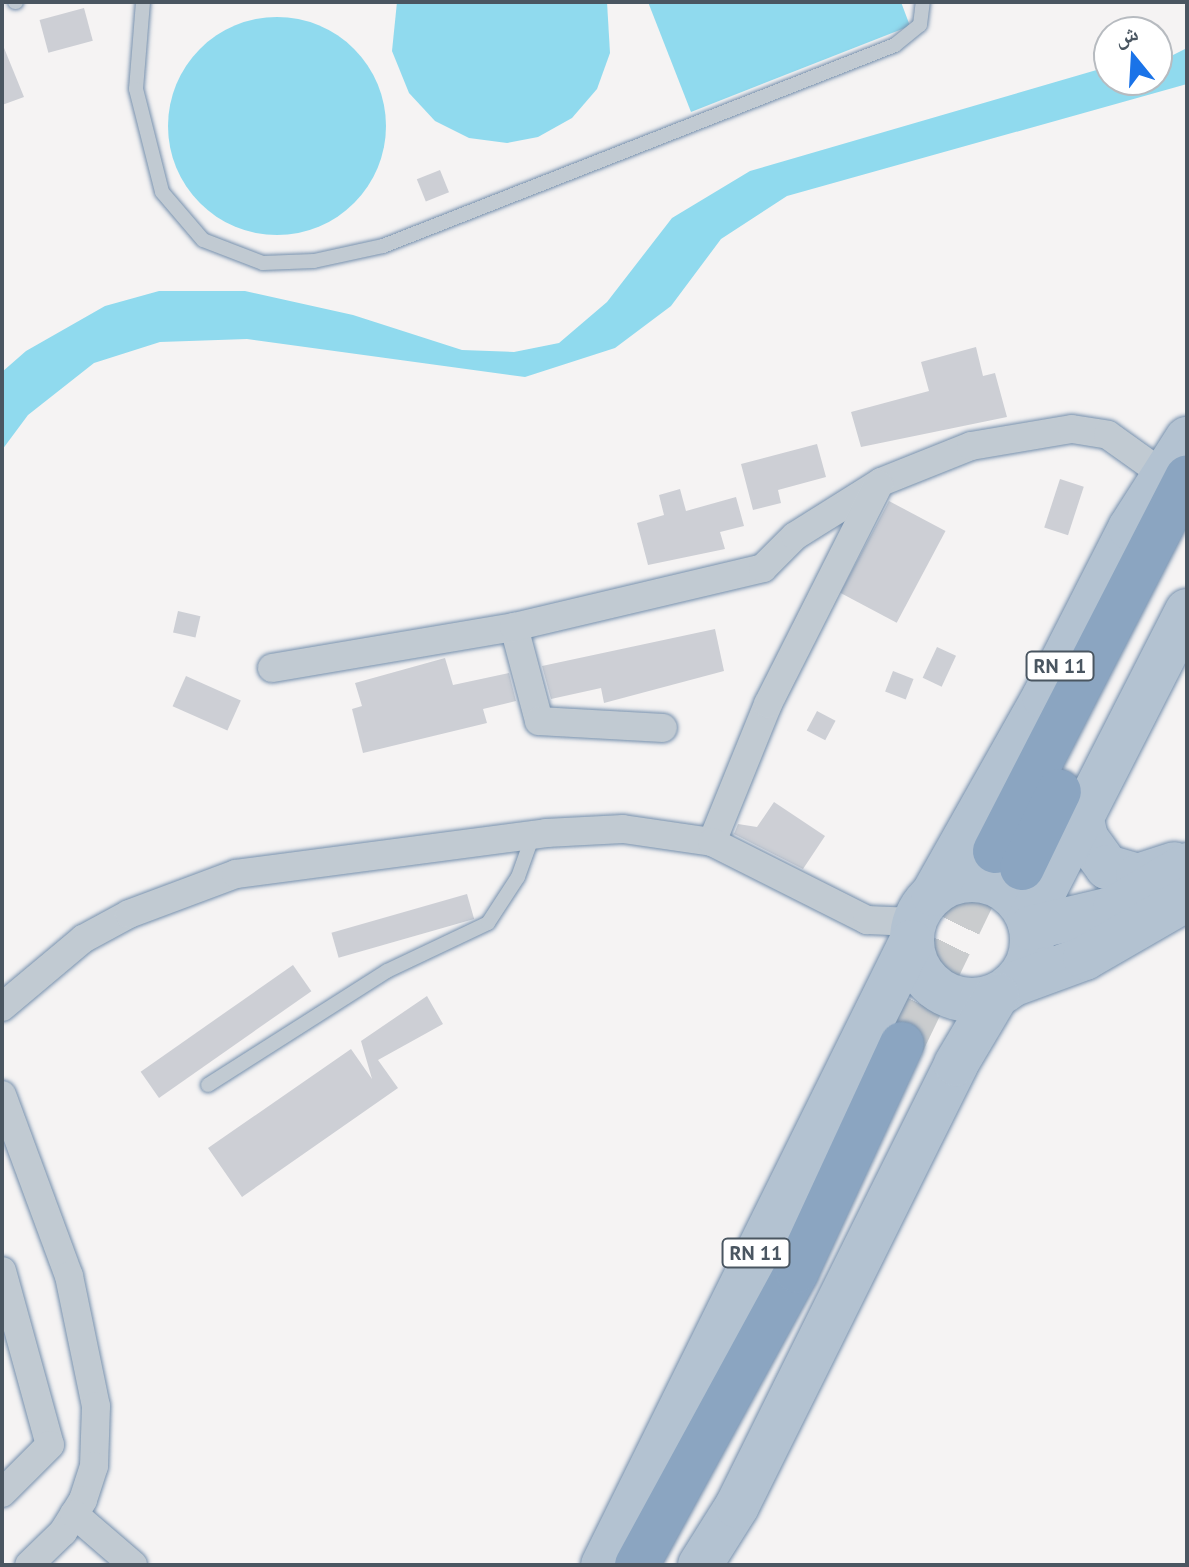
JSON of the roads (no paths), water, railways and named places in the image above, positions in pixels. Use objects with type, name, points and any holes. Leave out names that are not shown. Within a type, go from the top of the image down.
[{"type":"highway","name":"RN 11","points":[[1179,464],[1008,859],[1187,541]]},
{"type":"highway","name":"RN 11","points":[[637,1565],[797,1271],[915,1045],[665,1565]]},
{"type":"main road","name":"RN 11","points":[[603,1565],[919,919],[1179,464]]},
{"type":"main road","points":[[700,1565],[737,1506],[956,1064],[1005,990],[1026,968],[1030,925],[1187,611]]},
{"type":"main road","points":[[1082,820],[1095,854],[1122,874],[1153,874],[1187,857]]},
{"type":"main road","points":[[1030,925],[1115,908],[1187,865]]},
{"type":"main road","points":[[1030,925],[1020,904],[989,882],[950,884],[919,919],[915,962],[940,992],[958,1000],[1005,990],[1097,952],[1187,899]]},
{"type":"street","points":[[272,668],[514,627],[763,568],[795,536],[881,482],[971,446],[1072,429],[1108,435],[1179,464]]},
{"type":"street","points":[[712,842],[768,704],[881,482]]},
{"type":"street","points":[[514,627],[539,721],[663,728]]},
{"type":"street","points":[[2,1007],[83,939],[224,878],[533,835],[623,829],[712,842],[867,920],[919,919]]},
{"type":"street","points":[[2,1095],[38,1181],[88,1352],[96,1406],[94,1466],[74,1514],[34,1563]]},
{"type":"street","points":[[2,1271],[50,1445],[2,1493]]},
{"type":"street","points":[[74,1514],[133,1565]]},
{"type":"lane","points":[[143,2],[136,89],[162,192],[187,227],[222,251],[288,263],[383,246],[895,45],[920,25],[923,2]]},
{"type":"lane","points":[[208,1085],[387,971],[488,923],[518,877],[533,835]]},
{"type":"water","points":[[397,2],[607,2],[610,53],[597,89],[572,118],[538,137],[507,143],[469,138],[435,121],[409,93],[392,51]]},
{"type":"water","points":[[648,2],[901,2],[910,26],[691,112]]},
{"type":"water","points":[[277,17],[319,25],[338,35],[354,49],[368,65],[378,84],[386,126],[378,168],[368,187],[354,203],[338,217],[319,227],[277,235],[235,227],[216,217],[200,203],[186,187],[176,168],[168,126],[176,84],[186,65],[200,49],[216,35],[235,25]]},
{"type":"water","points":[[1187,48],[1187,84],[1173,88],[1173,55]]},
{"type":"water","points":[[1093,71],[1093,96],[1144,96],[787,196],[721,239],[671,306],[615,348],[525,377],[247,339],[160,342],[94,363],[28,415],[2,450],[2,372],[26,351],[105,306],[159,291],[245,291],[353,315],[462,350],[514,352],[559,343],[607,302],[672,218],[750,171]]},
{"type":"tunnel","points":[[902,1044],[995,851]]}]
